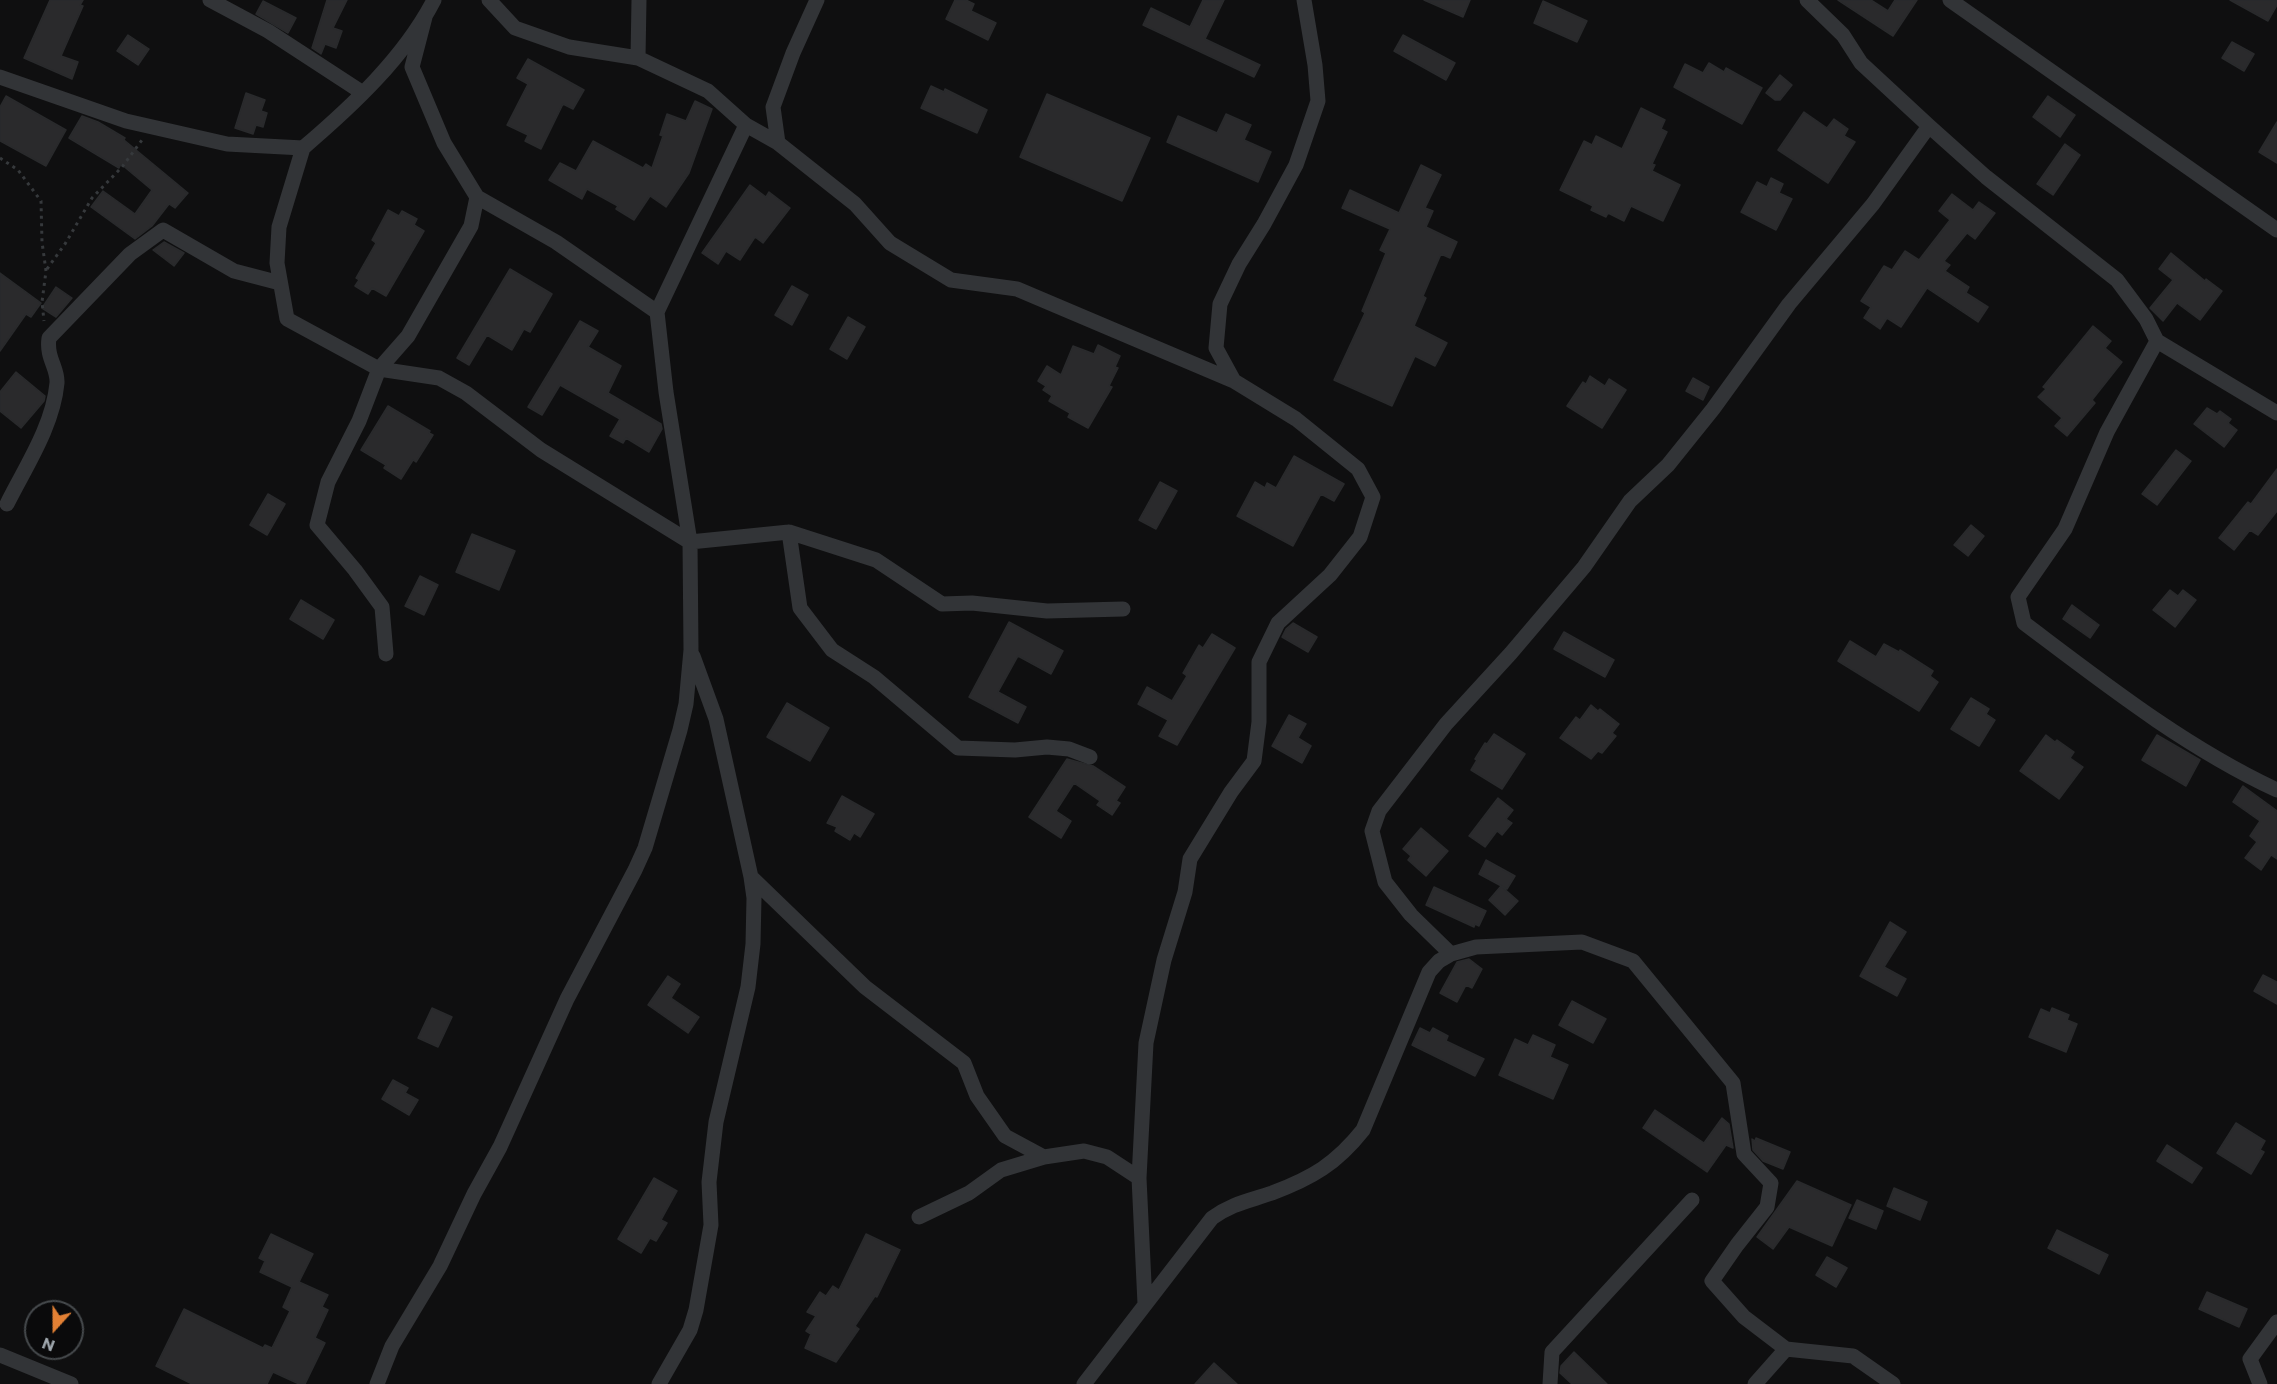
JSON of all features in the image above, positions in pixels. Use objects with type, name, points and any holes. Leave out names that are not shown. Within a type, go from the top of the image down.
[{"type":"street","points":[[210,0],[268,31],[363,93]]},
{"type":"street","points":[[434,0],[425,17],[387,66],[344,113],[303,148],[279,227],[277,263],[287,319],[379,369],[439,378],[465,393],[541,450],[690,542],[789,532],[876,560],[942,604],[972,603],[1047,611],[1123,609]]},
{"type":"street","points":[[489,0],[514,28],[569,47],[638,58],[708,91],[746,125],[778,143],[855,204],[890,243],[951,280],[1017,289],[1234,381],[1296,419],[1358,469],[1373,497],[1360,537],[1329,575],[1278,623],[1259,662],[1259,722],[1254,761],[1230,792],[1190,859],[1185,892],[1164,960],[1146,1043],[1139,1178],[1145,1304]]},
{"type":"street","points":[[638,58],[639,0]]},
{"type":"street","points":[[778,143],[773,107],[793,53],[818,0]]},
{"type":"street","points":[[1234,381],[1216,348],[1220,304],[1239,264],[1296,165],[1318,101],[1315,65],[1304,0]]},
{"type":"street","points":[[1807,0],[1843,35],[1861,63],[1929,126],[1986,177],[2117,280],[2146,319],[2157,341],[2277,413]]},
{"type":"street","points":[[1950,0],[2277,230]]},
{"type":"street","points":[[425,17],[412,67],[444,143],[477,197],[556,242],[657,312]]},
{"type":"street","points":[[0,77],[126,121],[151,127],[227,144],[303,148]]},
{"type":"street","points":[[377,1384],[392,1346],[440,1266],[474,1194],[500,1147],[567,999],[635,870],[645,848],[680,729],[686,704],[691,650],[690,542],[666,392],[657,312],[746,125]]},
{"type":"street","points":[[1452,954],[1411,915],[1385,882],[1372,831],[1379,811],[1446,724],[1511,653],[1584,567],[1630,501],[1668,465],[1713,410],[1789,304],[1873,204],[1929,126]]},
{"type":"street","points":[[386,654],[382,607],[355,570],[317,525],[328,482],[359,421],[379,369],[408,336],[471,226],[477,197]]},
{"type":"street","points":[[7,504],[52,411],[57,380],[47,350],[49,338],[130,254],[163,230],[234,272],[280,283]]},
{"type":"street","points":[[2157,341],[2107,432],[2065,529],[2018,597],[2024,623],[2145,714],[2238,772],[2277,790]]},
{"type":"street","points":[[789,532],[800,608],[832,650],[874,677],[958,748],[1015,750],[1047,747],[1069,749],[1090,757]]},
{"type":"street","points":[[659,1384],[690,1330],[696,1310],[711,1225],[709,1182],[716,1122],[748,987],[753,944],[754,898],[751,877],[716,718],[691,650]]},
{"type":"street","points":[[751,877],[866,987],[964,1063],[976,1096],[1005,1136],[1044,1157]]},
{"type":"street","points":[[1083,1384],[1212,1218],[1229,1206],[1314,1176],[1348,1149],[1363,1131],[1429,972],[1439,961],[1452,954],[1476,947],[1582,942],[1633,961],[1733,1083],[1744,1154],[1771,1183],[1767,1208],[1712,1281],[1744,1317],[1786,1349],[1853,1356],[1893,1384]]},
{"type":"street","points":[[919,1217],[969,1193],[1001,1170],[1044,1157],[1084,1151],[1107,1157],[1139,1178]]},
{"type":"street","points":[[1550,1384],[1552,1352],[1692,1200]]},
{"type":"street","points":[[2260,1384],[2250,1359],[2277,1322]]},
{"type":"street","points":[[1755,1384],[1786,1349]]},
{"type":"street","points":[[0,1355],[71,1384]]},
{"type":"path","points":[[46,271],[92,198],[122,167],[151,127]]},
{"type":"path","points":[[0,158],[18,170],[41,201],[42,242],[46,271],[41,313],[49,338]]},
{"type":"building","points":[[50,0],[83,0],[80,5],[83,6],[61,56],[78,62],[72,79],[24,58]]},
{"type":"building","points":[[327,0],[347,0],[333,28],[342,31],[336,48],[325,44],[321,54],[312,48]]},
{"type":"building","points":[[955,0],[966,0],[974,4],[971,11],[996,23],[988,40],[946,19]]},
{"type":"building","points":[[1203,0],[1224,0],[1205,39],[1260,65],[1254,77],[1143,25],[1151,8],[1190,27]]},
{"type":"building","points":[[1424,0],[1470,0],[1463,17]]},
{"type":"building","points":[[1838,0],[1871,0],[1888,11],[1895,0],[1917,0],[1893,36]]},
{"type":"building","points":[[2230,0],[2277,0],[2277,5],[2268,21]]},
{"type":"building","points":[[263,1],[296,18],[288,33],[256,14]]},
{"type":"building","points":[[1543,1],[1587,21],[1577,42],[1534,23]]},
{"type":"building","points":[[128,35],[149,49],[138,65],[117,51]]},
{"type":"building","points":[[1403,35],[1455,63],[1446,80],[1394,51]]},
{"type":"building","points":[[2232,42],[2254,54],[2244,71],[2222,58]]},
{"type":"building","points":[[528,59],[584,90],[573,109],[563,104],[541,149],[525,141],[528,135],[507,125],[528,84],[517,78]]},
{"type":"building","points":[[1709,63],[1724,72],[1726,68],[1762,88],[1742,124],[1674,87],[1685,64],[1703,73]]},
{"type":"building","points":[[1780,75],[1792,85],[1780,100],[1775,100],[1766,93]]},
{"type":"building","points":[[931,86],[944,92],[945,89],[987,110],[977,133],[921,108]]},
{"type":"building","points":[[246,93],[265,100],[261,111],[267,113],[263,127],[256,125],[253,134],[235,128]]},
{"type":"building","points":[[1047,94],[1150,138],[1122,201],[1020,157]]},
{"type":"building","points":[[6,96],[66,130],[46,166],[0,141],[0,107]]},
{"type":"building","points":[[2048,96],[2075,115],[2060,137],[2033,117]]},
{"type":"building","points":[[695,101],[712,109],[689,173],[666,207],[650,196],[634,220],[616,209],[618,206],[587,189],[582,199],[549,180],[560,163],[576,171],[593,141],[643,168],[646,164],[652,168],[663,136],[660,135],[667,114],[686,121]]},
{"type":"building","points":[[1641,108],[1665,120],[1661,129],[1667,132],[1652,164],[1655,165],[1652,171],[1680,185],[1663,221],[1631,206],[1624,221],[1608,213],[1606,217],[1591,210],[1593,206],[1560,190],[1584,141],[1592,145],[1596,136],[1622,149]]},
{"type":"building","points":[[1804,112],[1827,128],[1834,119],[1848,129],[1844,136],[1855,142],[1828,183],[1778,150]]},
{"type":"building","points":[[1226,114],[1251,125],[1244,140],[1271,152],[1258,182],[1167,142],[1178,116],[1217,133]]},
{"type":"building","points":[[82,116],[98,122],[125,138],[124,140],[188,193],[175,208],[169,204],[152,226],[135,239],[91,207],[103,191],[135,214],[152,190],[121,164],[119,168],[69,138]]},
{"type":"building","points":[[2277,122],[2277,163],[2259,152]]},
{"type":"building","points":[[2065,144],[2080,155],[2053,195],[2037,184]]},
{"type":"building","points":[[1421,165],[1441,175],[1425,208],[1433,211],[1426,227],[1457,242],[1450,258],[1441,254],[1423,296],[1426,298],[1414,326],[1447,343],[1435,366],[1415,356],[1392,406],[1334,380],[1365,313],[1362,311],[1386,253],[1380,250],[1390,229],[1342,208],[1350,190],[1399,213]]},
{"type":"building","points":[[1771,178],[1783,184],[1779,193],[1792,199],[1776,230],[1741,212],[1757,182],[1767,187]]},
{"type":"building","points":[[750,185],[766,197],[769,192],[790,208],[763,243],[755,237],[740,260],[726,251],[718,264],[702,253]]},
{"type":"building","points":[[1952,194],[1973,210],[1979,202],[1995,213],[1975,239],[1967,233],[1944,261],[1950,265],[1945,271],[1969,287],[1966,293],[1988,307],[1978,322],[1927,288],[1901,327],[1887,318],[1880,329],[1864,318],[1871,307],[1861,301],[1884,266],[1892,270],[1905,251],[1919,260],[1950,220],[1939,211]]},
{"type":"building","points":[[388,210],[399,216],[402,211],[417,219],[414,225],[424,231],[386,296],[372,288],[368,294],[355,286],[359,280],[356,278],[376,243],[372,240]]},
{"type":"building","points":[[164,242],[184,253],[174,266],[153,250]]},
{"type":"building","points":[[2171,253],[2205,281],[2206,279],[2222,291],[2200,320],[2177,303],[2163,321],[2150,308],[2173,280],[2159,269]]},
{"type":"building","points":[[510,269],[552,294],[530,332],[524,329],[512,350],[487,335],[469,365],[457,358]]},
{"type":"building","points":[[0,273],[41,303],[31,317],[26,314],[0,351]]},
{"type":"building","points":[[792,286],[808,295],[792,325],[775,315]]},
{"type":"building","points":[[56,287],[72,298],[56,317],[42,308]]},
{"type":"building","points":[[848,317],[865,327],[847,359],[830,349]]},
{"type":"building","points":[[580,321],[598,331],[588,347],[621,366],[608,393],[661,424],[662,429],[649,452],[626,438],[623,443],[610,436],[620,419],[560,385],[542,415],[528,407]]},
{"type":"building","points":[[2093,326],[2111,341],[2105,348],[2122,362],[2092,400],[2095,403],[2067,436],[2055,426],[2062,418],[2038,397],[2046,389],[2043,387]]},
{"type":"building","points":[[1098,345],[1120,356],[1115,367],[1118,368],[1109,386],[1112,387],[1088,428],[1068,417],[1070,413],[1049,401],[1052,396],[1043,390],[1046,386],[1038,381],[1047,366],[1061,375],[1073,346],[1094,354]]},
{"type":"building","points":[[16,372],[45,396],[44,401],[21,428],[0,411],[0,392]]},
{"type":"building","points":[[1590,376],[1605,386],[1609,379],[1626,390],[1602,428],[1567,406],[1583,382],[1586,384]]},
{"type":"building","points":[[1693,378],[1709,387],[1703,400],[1686,391]]},
{"type":"building","points":[[388,406],[433,435],[416,462],[413,460],[401,479],[384,468],[386,465],[361,450]]},
{"type":"building","points":[[2207,408],[2217,414],[2220,411],[2231,419],[2228,423],[2237,430],[2224,447],[2194,424]]},
{"type":"building","points":[[2176,450],[2191,461],[2157,505],[2142,494]]},
{"type":"building","points":[[1294,456],[1344,484],[1334,501],[1321,494],[1293,546],[1237,516],[1255,482],[1265,488],[1267,483],[1276,488]]},
{"type":"building","points":[[2277,469],[2277,511],[2258,535],[2250,530],[2234,550],[2219,538],[2248,502],[2251,504]]},
{"type":"building","points":[[1160,482],[1177,491],[1156,529],[1139,520]]},
{"type":"building","points":[[268,494],[285,504],[267,535],[250,525]]},
{"type":"building","points":[[1971,525],[1984,536],[1968,556],[1954,545]]},
{"type":"building","points":[[472,534],[515,551],[499,590],[456,572]]},
{"type":"building","points":[[420,576],[438,585],[424,615],[405,606]]},
{"type":"building","points":[[2170,590],[2178,596],[2183,590],[2196,600],[2175,627],[2153,610]]},
{"type":"building","points":[[301,600],[334,620],[323,639],[290,619]]},
{"type":"building","points":[[2072,605],[2099,625],[2090,638],[2063,619]]},
{"type":"building","points":[[1009,622],[1063,651],[1051,674],[1018,656],[998,692],[1026,707],[1018,723],[969,697]]},
{"type":"building","points":[[1293,623],[1317,637],[1308,652],[1282,637]]},
{"type":"building","points":[[1564,632],[1614,660],[1605,677],[1554,649]]},
{"type":"building","points":[[1212,634],[1235,648],[1177,745],[1159,736],[1168,720],[1138,704],[1147,687],[1172,701],[1187,676],[1183,673],[1199,645],[1203,648]]},
{"type":"building","points":[[1850,641],[1876,657],[1884,644],[1899,652],[1900,650],[1933,671],[1930,676],[1938,682],[1919,711],[1838,661]]},
{"type":"building","points":[[1971,698],[1989,709],[1986,714],[1995,720],[1979,746],[1951,729]]},
{"type":"building","points":[[787,703],[829,728],[810,761],[767,737]]},
{"type":"building","points":[[1591,705],[1619,724],[1612,733],[1616,736],[1602,753],[1598,751],[1591,759],[1560,738],[1576,717],[1580,720]]},
{"type":"building","points":[[1289,715],[1306,724],[1298,738],[1311,746],[1302,763],[1272,746]]},
{"type":"building","points":[[1494,734],[1525,754],[1502,789],[1471,770],[1485,743],[1487,744]]},
{"type":"building","points":[[2046,735],[2074,752],[2070,758],[2083,767],[2059,799],[2020,771]]},
{"type":"building","points":[[2157,735],[2200,760],[2186,786],[2142,760]]},
{"type":"building","points":[[1067,759],[1093,766],[1125,787],[1116,801],[1120,803],[1112,815],[1097,805],[1100,801],[1074,783],[1056,811],[1071,821],[1061,838],[1029,817]]},
{"type":"building","points":[[2243,786],[2277,811],[2277,859],[2271,855],[2261,870],[2245,858],[2257,842],[2250,836],[2260,821],[2233,802]]},
{"type":"building","points":[[842,796],[874,814],[860,837],[854,833],[850,840],[835,831],[837,827],[827,823]]},
{"type":"building","points":[[1498,798],[1513,810],[1506,819],[1512,823],[1502,835],[1497,831],[1485,847],[1469,836]]},
{"type":"building","points":[[1421,828],[1448,851],[1426,876],[1408,860],[1411,856],[1403,849]]},
{"type":"building","points":[[1486,860],[1515,876],[1507,889],[1479,874]]},
{"type":"building","points":[[1501,886],[1518,901],[1505,915],[1489,900]]},
{"type":"building","points":[[1434,887],[1486,911],[1479,926],[1475,924],[1474,927],[1426,905]]},
{"type":"building","points":[[1890,922],[1906,932],[1884,967],[1906,979],[1897,996],[1860,976]]},
{"type":"building","points":[[1469,959],[1482,969],[1472,988],[1466,985],[1457,1002],[1440,993],[1457,962]]},
{"type":"building","points":[[2263,975],[2277,982],[2277,1004],[2254,991]]},
{"type":"building","points":[[668,976],[680,984],[671,998],[699,1017],[688,1033],[648,1005]]},
{"type":"building","points":[[1572,1001],[1606,1019],[1593,1043],[1559,1025]]},
{"type":"building","points":[[432,1008],[452,1017],[438,1047],[418,1038]]},
{"type":"building","points":[[2052,1008],[2069,1015],[2067,1020],[2077,1024],[2066,1052],[2029,1037],[2041,1009],[2050,1013]]},
{"type":"building","points":[[1420,1028],[1430,1033],[1433,1028],[1448,1036],[1446,1041],[1484,1059],[1475,1076],[1412,1045]]},
{"type":"building","points":[[1533,1035],[1555,1045],[1550,1057],[1568,1065],[1553,1099],[1499,1075],[1515,1039],[1528,1045]]},
{"type":"building","points":[[393,1080],[408,1088],[405,1093],[418,1100],[409,1115],[382,1099]]},
{"type":"building","points":[[1655,1110],[1704,1143],[1722,1118],[1729,1124],[1733,1148],[1726,1145],[1707,1172],[1643,1128]]},
{"type":"building","points":[[2236,1123],[2265,1141],[2260,1150],[2264,1152],[2251,1174],[2217,1153]]},
{"type":"building","points":[[1756,1138],[1790,1152],[1783,1169],[1763,1161],[1753,1150],[1752,1139],[1755,1141]]},
{"type":"building","points":[[2167,1145],[2202,1168],[2192,1183],[2157,1161]]},
{"type":"building","points":[[654,1178],[677,1191],[661,1220],[667,1223],[656,1241],[650,1238],[641,1253],[618,1239]]},
{"type":"building","points":[[1797,1181],[1851,1205],[1832,1246],[1789,1227],[1773,1249],[1757,1237]]},
{"type":"building","points":[[1894,1188],[1927,1202],[1920,1220],[1887,1206]]},
{"type":"building","points":[[1857,1200],[1883,1211],[1876,1229],[1849,1218]]},
{"type":"building","points":[[2057,1230],[2108,1255],[2099,1274],[2048,1248]]},
{"type":"building","points":[[271,1234],[313,1254],[299,1282],[328,1295],[322,1307],[328,1310],[315,1338],[325,1343],[305,1384],[299,1384],[273,1372],[267,1384],[192,1384],[156,1366],[184,1309],[263,1348],[265,1345],[272,1348],[290,1311],[283,1307],[292,1287],[260,1272],[265,1261],[259,1258]]},
{"type":"building","points":[[866,1234],[900,1250],[877,1297],[875,1296],[855,1326],[859,1329],[836,1362],[805,1348],[811,1334],[806,1331],[816,1316],[807,1312],[820,1292],[826,1296],[833,1286],[839,1290]]},
{"type":"building","points":[[1827,1257],[1847,1268],[1836,1287],[1816,1275]]},
{"type":"building","points":[[2207,1292],[2247,1309],[2239,1327],[2199,1309]]},
{"type":"building","points":[[1574,1352],[1607,1384],[1572,1384],[1560,1373],[1561,1366]]},
{"type":"building","points":[[1214,1363],[1237,1384],[1195,1384]]}]
